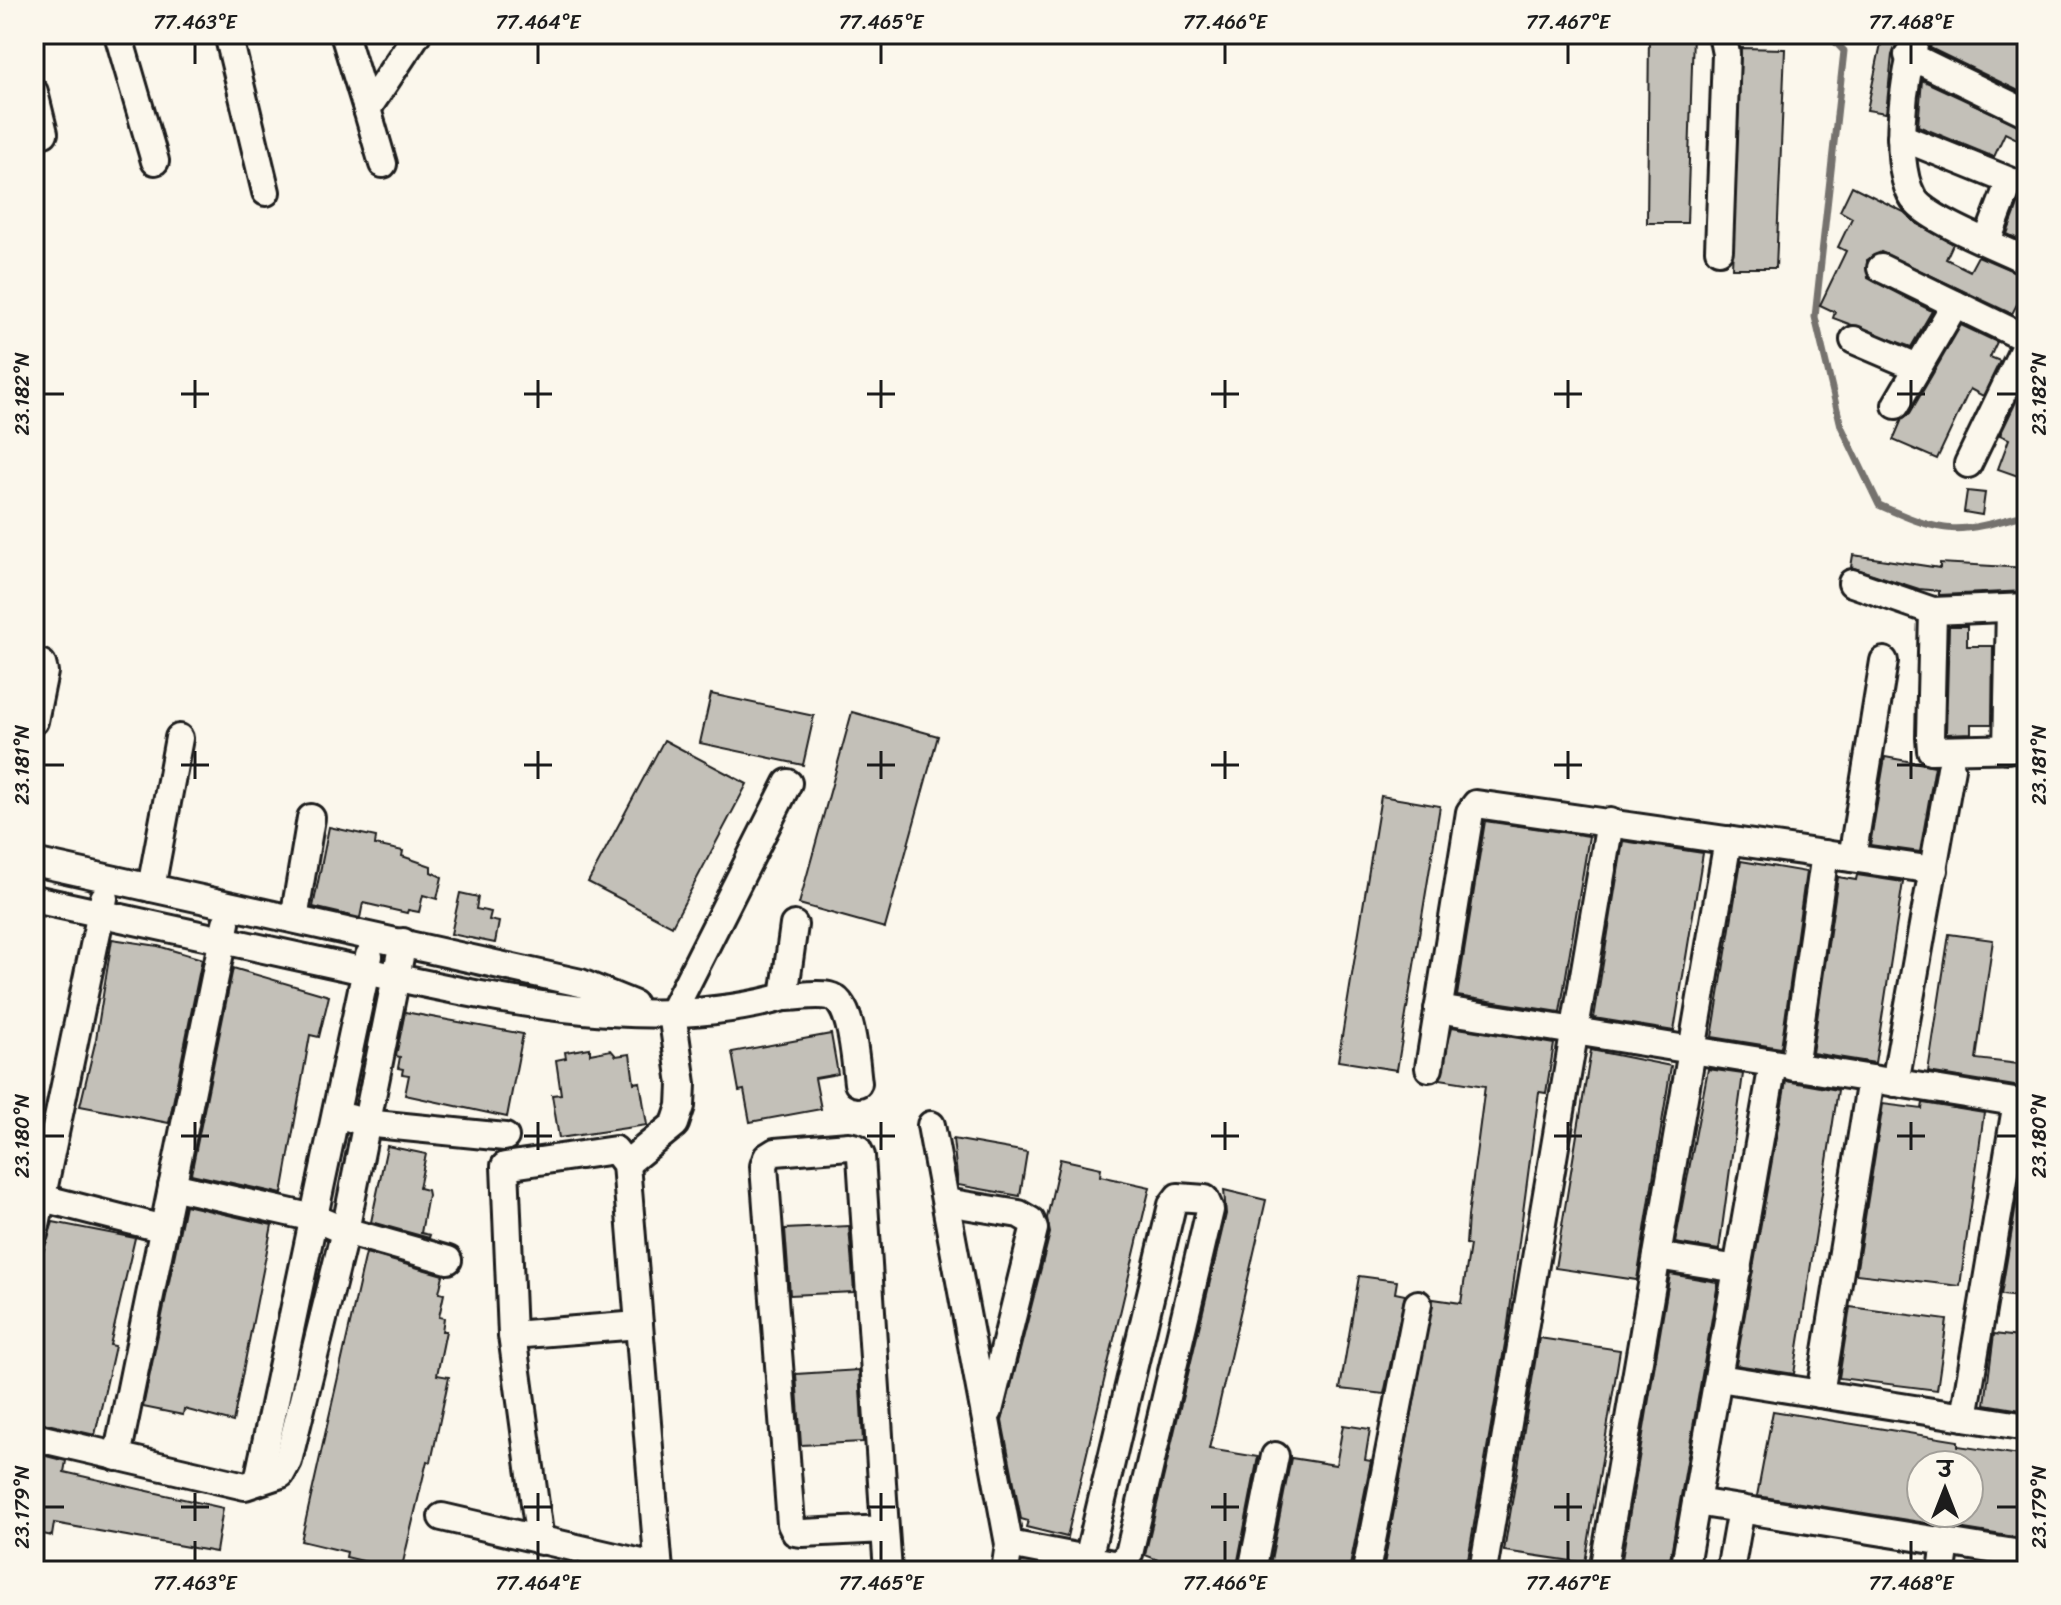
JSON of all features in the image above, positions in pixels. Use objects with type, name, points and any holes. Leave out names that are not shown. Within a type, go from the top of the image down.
[{"type":"street","points":[[118,34],[155,161]]},
{"type":"street","points":[[228,34],[266,192]]},
{"type":"street","points":[[344,34],[383,164]]},
{"type":"street","points":[[367,109],[417,34]]},
{"type":"street","points":[[1719,250],[1726,54],[1722,34]]},
{"type":"street","points":[[2027,113],[1913,44],[1901,137],[1906,186],[1912,198],[1920,207],[2027,261]]},
{"type":"street","points":[[34,92],[44,133]]},
{"type":"street","points":[[1901,137],[2010,181],[1987,241]]},
{"type":"street","points":[[1881,268],[2027,341],[1968,464]]},
{"type":"street","points":[[1896,405],[1955,304]]},
{"type":"street","points":[[1854,340],[1917,367]]},
{"type":"street","points":[[1852,583],[1933,611],[2019,607],[2017,748],[1931,750],[1933,611]]},
{"type":"street","points":[[34,661],[42,664],[44,672],[34,721]]},
{"type":"street","points":[[1852,858],[1884,661]]},
{"type":"street","points":[[151,888],[179,738]]},
{"type":"street","points":[[1820,1394],[1883,1081],[1934,870],[1951,768]]},
{"type":"street","points":[[626,1164],[675,1124],[681,1106],[682,1084],[666,1013],[788,783]]},
{"type":"street","points":[[1429,1068],[1472,807],[1484,804],[1934,870]]},
{"type":"street","points":[[294,919],[311,818]]},
{"type":"street","points":[[1483,1571],[1610,822]]},
{"type":"street","points":[[1603,1571],[1728,840]]},
{"type":"street","points":[[1684,1571],[1738,1269],[1825,854]]},
{"type":"street","points":[[34,862],[581,983],[666,1013]]},
{"type":"street","points":[[34,1234],[108,879]]},
{"type":"street","points":[[34,899],[524,1004],[666,1013],[760,1004],[784,997],[829,996],[839,1001],[846,1010],[858,1083]]},
{"type":"street","points":[[117,1457],[230,905]]},
{"type":"street","points":[[784,997],[794,925]]},
{"type":"street","points":[[258,1481],[373,935]]},
{"type":"street","points":[[34,1437],[245,1486],[281,1474],[288,1461],[345,1231],[403,942]]},
{"type":"street","points":[[1438,1009],[2022,1103],[1964,1417]]},
{"type":"street","points":[[336,1114],[365,1123],[505,1137]]},
{"type":"street","points":[[931,1125],[1009,1544],[1005,1571]]},
{"type":"street","points":[[885,1529],[803,1533],[795,1532],[791,1524],[764,1166],[767,1157],[775,1152],[849,1146],[857,1148],[861,1156],[888,1571]]},
{"type":"street","points":[[442,1517],[540,1541],[659,1569],[626,1164],[615,1150],[505,1166],[512,1335],[540,1541]]},
{"type":"street","points":[[172,1186],[314,1218],[345,1231],[448,1260]]},
{"type":"street","points":[[1009,1544],[1118,1565],[1129,1554],[1210,1210],[1205,1199],[1196,1196],[1178,1197],[1172,1205],[1088,1559]]},
{"type":"street","points":[[42,1198],[164,1229]]},
{"type":"street","points":[[946,1202],[1019,1214],[1031,1221],[1034,1229],[986,1422]]},
{"type":"street","points":[[1657,1256],[1738,1269]]},
{"type":"street","points":[[1366,1571],[1418,1304]]},
{"type":"street","points":[[291,1325],[321,1330]]},
{"type":"street","points":[[512,1335],[639,1325]]},
{"type":"street","points":[[1139,1344],[1178,1350]]},
{"type":"street","points":[[1719,1378],[2027,1427]]},
{"type":"street","points":[[1252,1571],[1275,1456]]},
{"type":"street","points":[[1696,1502],[2027,1555]]},
{"type":"street","points":[[1730,1571],[1741,1509]]},
{"type":"street","points":[[1942,1571],[1946,1542]]},
{"type":"building","points":[[1649,34],[1693,34],[1687,223],[1647,223]]},
{"type":"building","points":[[1883,34],[1901,34],[1892,55],[1886,113],[1867,110]]},
{"type":"building","points":[[1934,34],[2006,34],[2027,44],[2027,95],[1930,48]]},
{"type":"building","points":[[1741,48],[1785,49],[1776,268],[1732,268]]},
{"type":"building","points":[[1922,80],[2027,129],[2027,144],[2005,133],[1994,157],[1918,126]]},
{"type":"building","points":[[2027,165],[2027,243],[2007,234],[2025,187],[2023,172]]},
{"type":"building","points":[[1852,186],[1904,212],[1917,224],[1953,244],[1946,259],[1970,271],[1978,256],[2027,277],[2027,285],[2012,314],[1881,252],[1867,260],[1868,278],[1932,311],[1911,347],[1833,318],[1835,312],[1820,305],[1846,251],[1838,247],[1852,218],[1840,211]]},
{"type":"building","points":[[1961,325],[1997,342],[1990,357],[2000,361],[1983,396],[1970,389],[1937,459],[1893,440],[1902,419],[1910,413]]},
{"type":"building","points":[[2027,379],[2027,453],[2018,476],[1998,469],[2009,439],[2000,435]]},
{"type":"building","points":[[1967,491],[1985,493],[1982,515],[1964,512]]},
{"type":"building","points":[[1853,555],[1940,568],[1940,563],[2027,568],[2027,591],[1939,595],[1939,591],[1919,589],[1851,567]]},
{"type":"building","points":[[1949,626],[1967,626],[1967,646],[1993,646],[1992,724],[1971,724],[1971,733],[1946,734]]},
{"type":"building","points":[[711,694],[814,716],[803,765],[700,743]]},
{"type":"building","points":[[852,712],[938,736],[885,928],[799,904]]},
{"type":"building","points":[[664,740],[747,784],[672,926],[588,882]]},
{"type":"building","points":[[1885,757],[1935,766],[1920,852],[1870,845]]},
{"type":"building","points":[[1381,796],[1440,806],[1397,1070],[1338,1061]]},
{"type":"building","points":[[1485,821],[1589,836],[1560,1012],[1457,996]]},
{"type":"building","points":[[329,827],[376,837],[375,845],[403,851],[402,856],[431,866],[431,872],[442,877],[437,899],[423,895],[419,912],[408,910],[407,913],[363,903],[360,918],[313,907]]},
{"type":"building","points":[[1623,841],[1703,853],[1674,1031],[1594,1018]]},
{"type":"building","points":[[1741,861],[1806,872],[1781,1048],[1712,1037]]},
{"type":"building","points":[[1857,875],[1903,882],[1875,1063],[1812,1053],[1838,877],[1856,880]]},
{"type":"building","points":[[460,893],[478,897],[476,909],[491,912],[489,920],[499,922],[495,943],[451,934]]},
{"type":"building","points":[[1949,934],[1993,940],[1976,1059],[2027,1065],[2027,1088],[1928,1072]]},
{"type":"building","points":[[112,939],[158,946],[202,959],[169,1123],[80,1106],[96,1039]]},
{"type":"building","points":[[233,968],[329,996],[319,1037],[310,1035],[282,1194],[191,1174]]},
{"type":"building","points":[[405,1012],[523,1034],[507,1117],[405,1095],[409,1075],[402,1074],[403,1069],[398,1068],[400,1057],[396,1056]]},
{"type":"building","points":[[1452,1027],[1554,1044],[1546,1093],[1539,1092],[1507,1332],[1466,1571],[1391,1571],[1383,1570],[1433,1299],[1461,1303],[1470,1245],[1466,1244],[1468,1216],[1485,1086],[1440,1079]]},
{"type":"building","points":[[831,1034],[838,1074],[815,1078],[821,1109],[750,1122],[744,1090],[739,1091],[732,1052]]},
{"type":"building","points":[[590,1048],[590,1054],[611,1050],[616,1056],[630,1054],[634,1083],[640,1082],[647,1125],[559,1138],[552,1095],[561,1094],[556,1060],[566,1058],[565,1052]]},
{"type":"building","points":[[1591,1050],[1671,1066],[1637,1280],[1555,1268]]},
{"type":"building","points":[[1708,1069],[1743,1074],[1719,1250],[1675,1243]]},
{"type":"building","points":[[1786,1081],[1838,1090],[1794,1374],[1736,1365]]},
{"type":"building","points":[[1923,1103],[1984,1113],[1960,1286],[1856,1274],[1883,1104],[1922,1109]]},
{"type":"building","points":[[953,1139],[1027,1152],[1020,1196],[958,1185]]},
{"type":"building","points":[[387,1146],[426,1154],[419,1188],[427,1190],[428,1195],[421,1233],[430,1235],[429,1238],[371,1222]]},
{"type":"building","points":[[1060,1159],[1101,1168],[1100,1176],[1150,1187],[1067,1537],[1026,1527],[1028,1521],[1021,1519],[1002,1421],[1050,1233],[1047,1218]]},
{"type":"building","points":[[2020,1182],[2027,1182],[2027,1298],[2001,1295]]},
{"type":"building","points":[[1224,1190],[1266,1200],[1209,1449],[1258,1457],[1236,1571],[1186,1571],[1145,1555],[1226,1214]]},
{"type":"building","points":[[185,1205],[272,1225],[233,1422],[184,1409],[183,1415],[143,1407]]},
{"type":"building","points":[[53,1222],[135,1238],[110,1345],[115,1346],[95,1435],[34,1421],[34,1280]]},
{"type":"building","points":[[849,1226],[854,1292],[790,1295],[785,1229]]},
{"type":"building","points":[[366,1253],[443,1275],[439,1293],[444,1294],[439,1317],[444,1318],[442,1331],[446,1331],[437,1375],[449,1377],[431,1462],[427,1461],[401,1571],[379,1569],[380,1565],[346,1557],[347,1552],[301,1541]]},
{"type":"building","points":[[1670,1274],[1717,1282],[1717,1289],[1668,1571],[1620,1571]]},
{"type":"building","points":[[1359,1276],[1397,1281],[1395,1293],[1405,1295],[1384,1394],[1340,1389]]},
{"type":"building","points":[[1850,1307],[1947,1320],[1937,1390],[1839,1378]]},
{"type":"building","points":[[1994,1334],[2027,1338],[2027,1411],[1985,1404]]},
{"type":"building","points":[[1539,1338],[1620,1350],[1585,1563],[1504,1551]]},
{"type":"building","points":[[859,1370],[863,1442],[801,1445],[796,1374]]},
{"type":"building","points":[[1773,1411],[1958,1441],[1958,1446],[1979,1449],[1905,1449],[1905,1520],[1757,1496]]},
{"type":"building","points":[[1343,1425],[1370,1429],[1365,1460],[1371,1461],[1349,1571],[1270,1565],[1291,1458],[1336,1465]]},
{"type":"building","points":[[1985,1450],[2027,1456],[2027,1539],[1964,1529],[1985,1529]]},
{"type":"building","points":[[34,1453],[66,1461],[64,1472],[223,1508],[216,1552],[54,1523],[52,1536],[34,1532]]},
{"type":"waterway","points":[[1828,34],[1844,51],[1815,317],[1841,426],[1879,505],[1921,522],[1952,529],[2027,514]]}]
